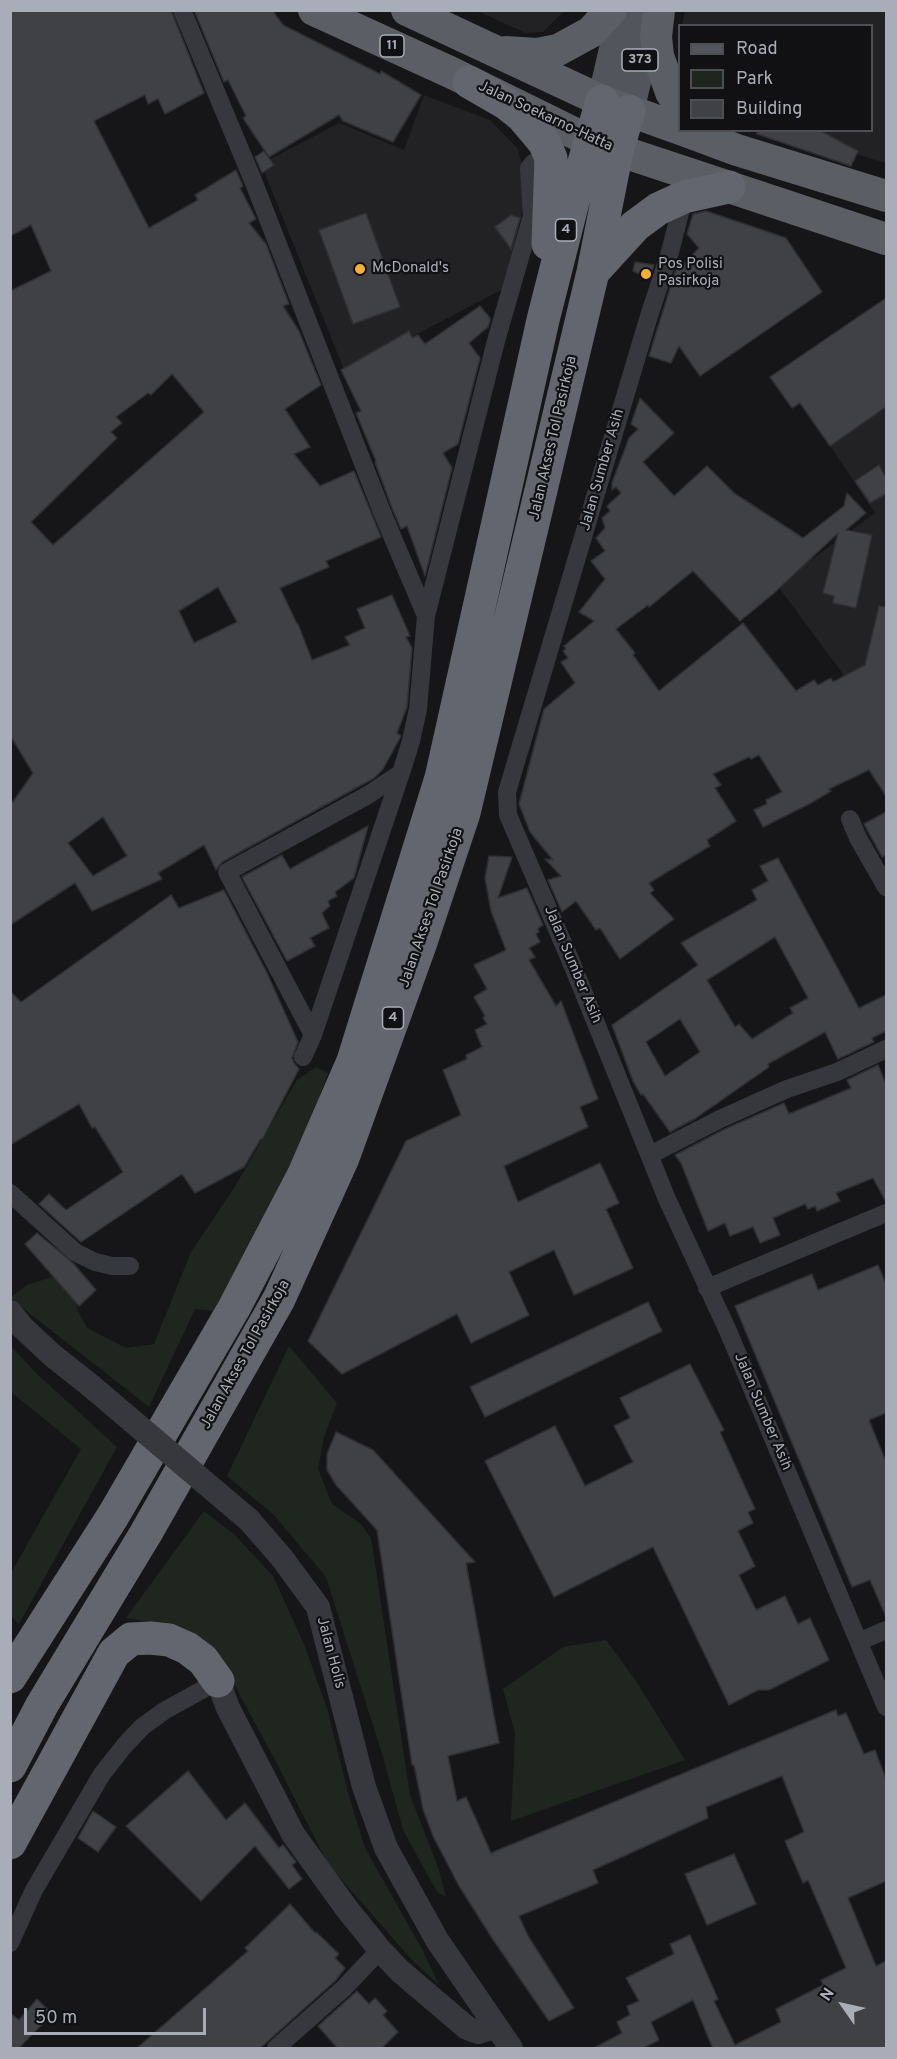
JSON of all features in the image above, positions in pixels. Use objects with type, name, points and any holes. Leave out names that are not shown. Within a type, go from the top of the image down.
[{"type":"highway","name":"Jalan Soekarno-Hatta","points":[[314,10],[603,146],[886,239]]},
{"type":"highway","points":[[407,10],[615,106],[678,129]]},
{"type":"highway","points":[[484,47],[537,54],[558,50],[591,32],[611,10]]},
{"type":"highway","points":[[659,10],[656,37],[658,56],[671,92],[678,103]]},
{"type":"highway","points":[[469,82],[507,104],[522,116],[544,142],[551,158],[543,320]]},
{"type":"highway","name":"4","points":[[603,146],[615,106]]},
{"type":"highway","points":[[688,132],[737,150],[886,196]]},
{"type":"highway","points":[[707,132],[737,150]]},
{"type":"highway","name":"Jalan Akses Tol Pasirkoja","points":[[10,1766],[42,1705],[146,1533],[279,1299],[343,1158],[419,948],[464,813],[593,272],[603,146]]},
{"type":"highway","name":"Jalan Akses Tol Pasirkoja","points":[[10,1677],[113,1516],[234,1308],[303,1176],[353,1061],[441,778],[543,320],[603,146]]},
{"type":"highway","points":[[593,272],[635,226],[658,209],[684,197],[729,187]]},
{"type":"highway","points":[[10,1843],[114,1653],[131,1639],[169,1640],[187,1648],[203,1660],[218,1681]]},
{"type":"main road","name":"373","points":[[615,106],[623,10]]},
{"type":"main road","name":"373","points":[[615,106],[654,10]]},
{"type":"street","points":[[182,10],[254,183],[378,501],[426,616]]},
{"type":"street","points":[[303,1058],[313,1035],[411,741],[418,709],[426,616],[496,341],[532,216],[529,168],[533,163],[551,158]]},
{"type":"street","name":"Jalan Sumber Asih","points":[[684,197],[670,252],[507,792],[508,815],[572,964],[667,1199],[729,1331],[886,1707]]},
{"type":"street","points":[[313,1035],[227,872],[368,795],[400,773]]},
{"type":"street","points":[[850,819],[858,838],[886,887]]},
{"type":"street","points":[[650,1155],[720,1119],[787,1089],[837,1072],[886,1049]]},
{"type":"street","points":[[10,1193],[75,1252],[104,1264],[130,1266]]},
{"type":"street","points":[[707,1288],[886,1213]]},
{"type":"street","name":"Jalan Holis","points":[[10,1312],[22,1327],[52,1355],[249,1520],[282,1558],[318,1608],[364,1787],[386,1848],[437,1941],[511,2049]]},
{"type":"street","points":[[860,1641],[886,1630]]},
{"type":"street","points":[[10,1943],[34,1890],[113,1759],[142,1726],[218,1681],[228,1708],[293,1834],[380,1950],[400,1971],[467,2028],[478,2032],[495,2027]]},
{"type":"street","points":[[276,2049],[344,1988],[380,1950]]},
{"type":"shaded area","points":[[564,10],[543,32],[526,33],[477,11]]},
{"type":"shaded area","points":[[685,11],[886,11],[886,163],[781,132],[873,132],[873,24],[682,24]]},
{"type":"shaded area","points":[[424,95],[490,120],[518,149],[528,191],[503,289],[345,372],[261,164],[339,123],[404,150]]},
{"type":"shaded area","points":[[886,407],[886,732],[777,585],[875,513],[829,444]]},
{"type":"green space","points":[[316,1067],[328,1073],[296,1160],[213,1311],[195,1309],[149,1407],[10,1298],[27,1285],[52,1277],[73,1287],[77,1309],[87,1328],[126,1348],[154,1344],[191,1252],[234,1188],[297,1080]]},
{"type":"green space","points":[[11,1346],[36,1373],[117,1447],[19,1624],[11,1616],[11,1573],[81,1449],[11,1392]]},
{"type":"green space","points":[[289,1346],[337,1403],[324,1437],[318,1469],[332,1504],[361,1524],[371,1538],[410,1795],[438,1867],[446,1897],[437,1892],[403,1830],[383,1757],[326,1577],[274,1515],[227,1476]]},
{"type":"green space","points":[[204,1511],[235,1535],[273,1576],[304,1644],[327,1708],[349,1796],[365,1848],[422,1949],[439,1985],[411,1959],[328,1864],[221,1660],[176,1626],[126,1618]]},
{"type":"green space","points":[[606,1640],[636,1681],[685,1760],[511,1821],[515,1733],[503,1689],[563,1647]]},
{"type":"building","points":[[10,10],[171,10],[204,93],[165,114],[158,99],[148,104],[145,95],[94,121],[149,228],[198,200],[195,195],[236,170],[243,186],[240,188],[256,219],[249,223],[266,244],[289,304],[283,306],[299,331],[321,385],[285,409],[310,447],[294,454],[320,486],[354,471],[381,537],[326,561],[329,567],[280,588],[298,624],[312,660],[350,645],[345,637],[365,628],[357,609],[392,595],[410,636],[406,637],[412,648],[407,707],[397,733],[401,736],[383,769],[374,778],[222,862],[216,870],[204,845],[158,873],[162,879],[92,911],[75,883],[10,925],[10,806],[33,773],[10,735],[10,291],[51,271],[31,225],[10,236]],"holes":[[[172,374],[204,412],[53,545],[31,522],[117,438],[111,432],[122,423],[116,417],[148,393],[151,395]],[[218,587],[237,622],[194,643],[179,611]],[[103,817],[127,856],[93,876],[68,843]]]},
{"type":"building","points":[[194,10],[272,10],[283,25],[380,74],[381,71],[421,95],[393,142],[343,121],[339,115],[269,157],[243,118],[246,116],[228,80],[224,82]]},
{"type":"building","points":[[757,132],[823,132],[858,151],[851,166],[757,134]]},
{"type":"building","points":[[264,151],[274,165],[262,173],[255,157]]},
{"type":"building","points":[[706,211],[786,238],[822,292],[700,376],[679,346],[671,363],[649,356],[676,269],[679,269],[699,248],[687,234],[693,214]]},
{"type":"building","name":"McDonald's","points":[[366,213],[400,307],[353,324],[319,230]]},
{"type":"building","points":[[511,215],[520,218],[511,249],[495,227]]},
{"type":"building","points":[[635,262],[654,265],[650,278],[633,271]]},
{"type":"building","points":[[886,298],[886,407],[830,446],[800,403],[792,408],[770,377]]},
{"type":"building","points":[[480,306],[490,321],[488,327],[469,343],[480,358],[458,444],[443,453],[452,468],[425,576],[407,526],[401,529],[392,508],[356,413],[361,411],[341,370],[409,331],[412,338],[418,335],[425,344]]},
{"type":"building","points":[[640,398],[674,433],[643,462],[674,496],[707,466],[734,493],[803,538],[844,506],[847,493],[866,513],[846,530],[872,535],[856,608],[833,603],[834,596],[823,593],[838,533],[773,594],[740,621],[693,571],[649,607],[648,605],[616,629],[635,653],[633,655],[659,691],[743,623],[796,691],[814,680],[818,685],[831,678],[833,682],[865,665],[879,606],[886,607],[886,796],[869,770],[829,789],[831,791],[811,803],[763,827],[754,810],[767,804],[766,800],[782,792],[759,755],[751,759],[749,757],[713,774],[721,785],[715,788],[736,821],[707,840],[710,846],[649,883],[654,890],[650,893],[674,919],[620,959],[600,928],[596,930],[576,901],[562,912],[548,880],[561,876],[545,859],[553,860],[530,832],[519,804],[544,709],[575,683],[561,662],[568,658],[563,651],[566,649],[564,646],[594,621],[579,612],[605,579],[591,561],[605,551],[596,538],[605,528],[602,518],[610,511],[607,506],[621,493],[616,487],[612,490],[612,483],[629,438],[638,429],[631,424]]},
{"type":"building","points":[[879,465],[886,478],[886,494],[870,503],[855,481]]},
{"type":"building","points":[[886,812],[886,855],[882,857],[864,824]]},
{"type":"building","points":[[368,826],[354,878],[335,892],[337,896],[328,901],[330,906],[322,913],[329,928],[310,938],[315,946],[287,961],[242,877],[282,855],[290,869]]},
{"type":"building","points":[[489,856],[512,857],[498,898],[527,888],[543,925],[538,928],[539,932],[536,934],[540,942],[529,948],[535,957],[529,960],[556,1006],[561,1001],[598,1099],[580,1107],[588,1127],[504,1166],[518,1202],[600,1163],[619,1203],[606,1209],[633,1268],[574,1295],[554,1250],[509,1272],[529,1315],[471,1343],[457,1314],[342,1374],[308,1341],[406,1141],[461,1115],[443,1070],[467,1059],[466,1055],[482,1047],[475,1030],[487,1024],[474,997],[487,989],[474,965],[506,950],[491,911],[485,878]]},
{"type":"building","points":[[778,858],[859,1008],[886,995],[886,1031],[872,1038],[874,1042],[838,1059],[825,1032],[768,1064],[769,1067],[696,1118],[670,1132],[633,1081],[612,1025],[698,965],[681,943],[757,900],[752,890],[768,881],[760,866]],"holes":[[[775,937],[808,998],[790,1008],[793,1013],[752,1039],[739,1024],[735,1027],[707,980]],[[680,1019],[700,1052],[665,1076],[646,1042]]]},
{"type":"building","points":[[224,890],[267,973],[298,1042],[292,1058],[299,1069],[263,1138],[244,1167],[195,1193],[182,1174],[81,1242],[39,1204],[49,1194],[66,1210],[123,1172],[95,1127],[92,1128],[79,1104],[10,1145],[10,991],[21,1002],[171,895],[179,908]]},
{"type":"building","points":[[878,1065],[886,1084],[886,1202],[873,1178],[836,1193],[840,1201],[817,1211],[815,1206],[808,1209],[805,1204],[773,1218],[780,1235],[760,1243],[753,1227],[730,1236],[725,1223],[708,1231],[681,1163],[675,1155],[725,1129],[784,1103],[789,1114],[851,1088],[847,1080]]},
{"type":"building","points":[[37,1233],[73,1263],[96,1290],[79,1306],[25,1244]]},
{"type":"building","points":[[878,1265],[886,1284],[886,1413],[869,1420],[886,1462],[886,1617],[870,1580],[852,1587],[735,1306],[812,1274],[818,1290]]},
{"type":"building","points":[[648,1302],[662,1331],[485,1417],[470,1387]]},
{"type":"building","points":[[690,1364],[724,1430],[720,1432],[755,1509],[748,1512],[753,1523],[738,1531],[755,1566],[739,1575],[756,1610],[785,1596],[798,1624],[810,1618],[829,1660],[769,1690],[758,1690],[729,1705],[653,1547],[554,1597],[485,1461],[555,1426],[585,1486],[633,1462],[614,1426],[630,1418],[620,1398]]},
{"type":"building","points":[[336,1432],[373,1450],[475,1562],[466,1563],[499,1743],[448,1756],[457,1801],[466,1797],[491,1853],[836,1710],[838,1716],[846,1713],[864,1754],[875,1750],[886,1779],[886,1881],[848,1898],[876,1966],[886,1961],[886,2049],[713,2049],[693,2000],[651,2022],[659,2040],[641,2049],[592,2049],[622,2033],[617,2022],[630,2015],[627,2006],[639,2001],[626,1978],[674,1954],[670,1944],[690,1935],[718,1999],[714,2001],[735,2045],[781,2022],[776,2009],[823,1985],[821,1980],[846,1968],[808,1880],[803,1883],[785,1841],[804,1832],[782,1776],[706,1807],[708,1818],[593,1870],[598,1883],[519,1916],[528,1936],[574,2008],[549,2021],[459,1886],[433,1836],[423,1809],[414,1765],[412,1765],[377,1530],[336,1485],[327,1470],[327,1454]]},
{"type":"building","points":[[188,1771],[226,1820],[245,1803],[279,1848],[283,1845],[296,1862],[292,1865],[302,1879],[289,1889],[255,1846],[201,1901],[126,1826]]},
{"type":"building","points":[[93,1811],[116,1827],[98,1852],[78,1838]]},
{"type":"building","points":[[734,1854],[756,1904],[707,1925],[685,1874]]},
{"type":"building","points":[[290,1904],[315,1933],[339,1954],[335,1958],[345,1968],[336,1980],[259,2049],[136,2049],[248,1951],[245,1948]]},
{"type":"building","points":[[357,1991],[369,2004],[375,1998],[387,2011],[383,2015],[398,2032],[381,2049],[338,2049],[318,2026]]},
{"type":"building","points":[[37,1999],[52,2014],[18,2049],[10,2049],[10,2013],[19,2020]]},
{"type":"place","name":"McDonald's","points":[[360,269]]},
{"type":"place","name":"Pos Polisi Pasirkoja","points":[[646,274]]}]
